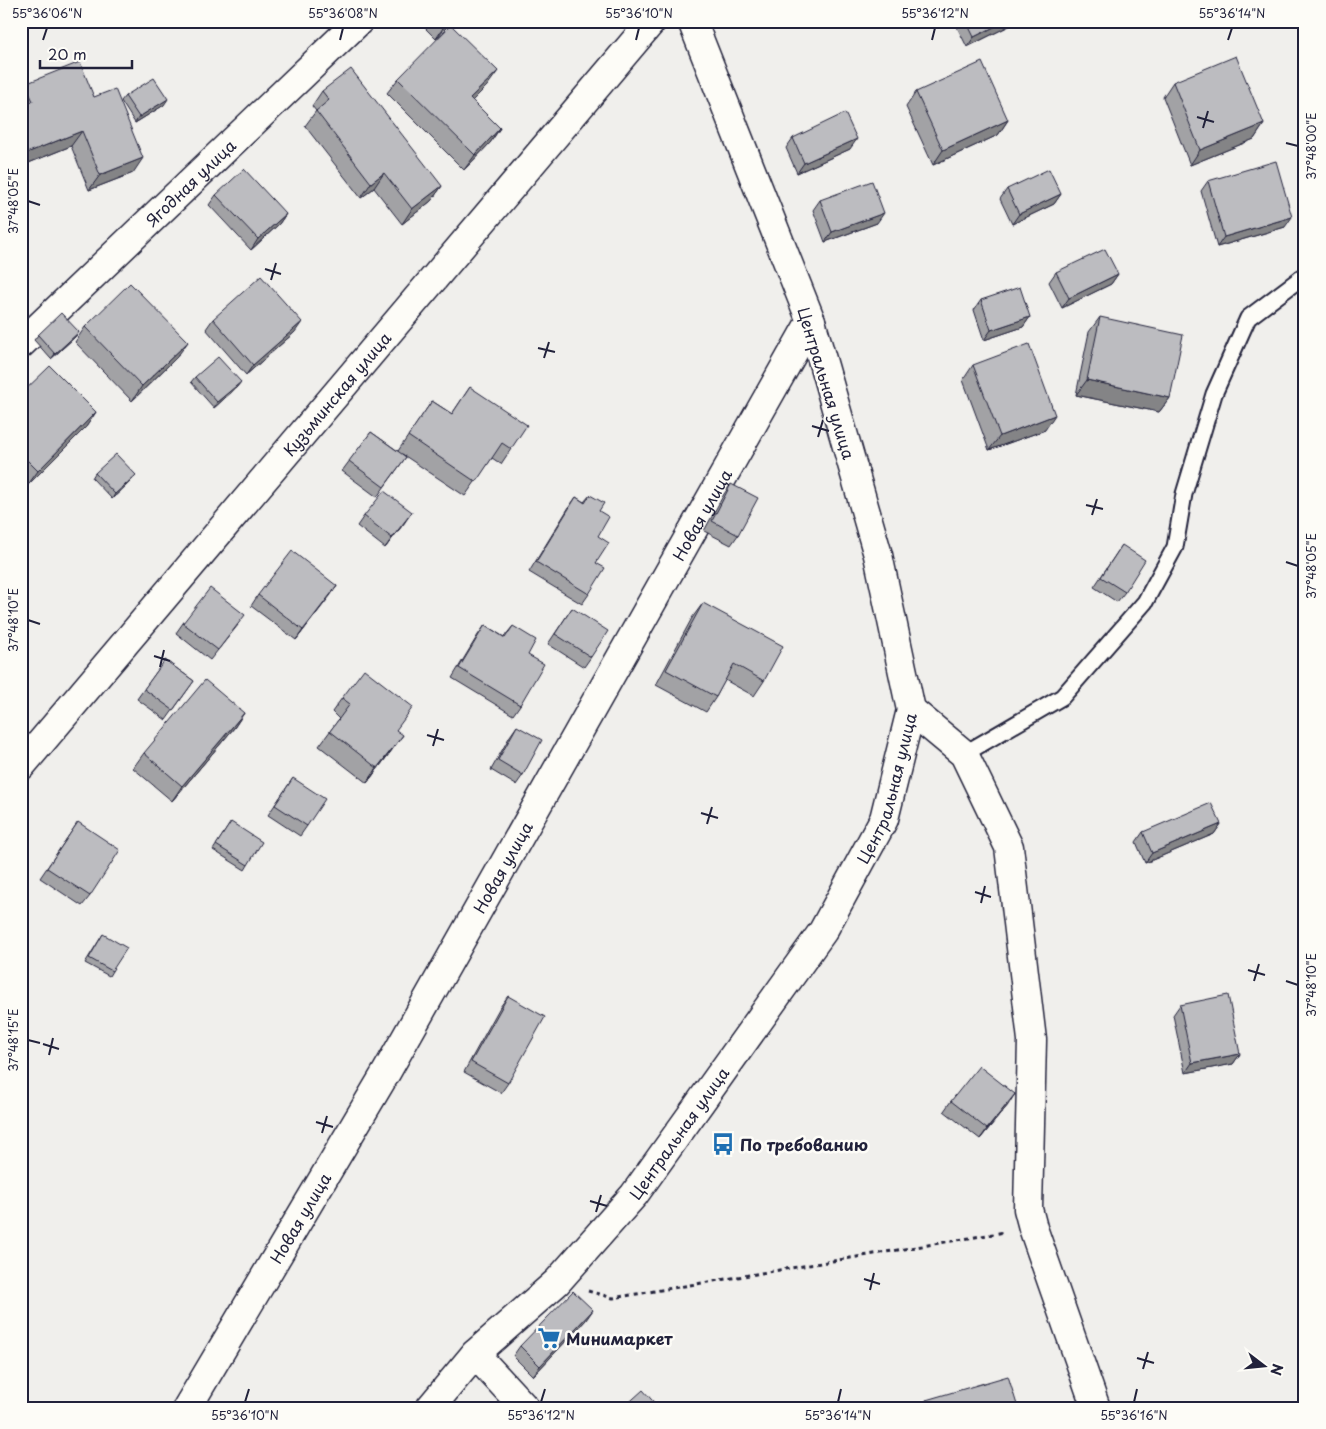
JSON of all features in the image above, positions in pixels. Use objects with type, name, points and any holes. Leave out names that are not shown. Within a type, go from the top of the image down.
[{"type":"street","name":"Ягодная улица","points":[[21,344],[359,21]]},
{"type":"street","name":"Кузьминская улица","points":[[21,766],[652,21]]},
{"type":"street","name":"Центральная улица","points":[[430,1408],[475,1354],[558,1282],[634,1195],[823,931],[884,819],[911,710],[878,555],[811,321],[692,21]]},
{"type":"street","name":"Новая улица","points":[[187,1408],[392,1062],[811,321]]},
{"type":"street","points":[[911,710],[964,754],[1009,848],[1032,1040],[1028,1209],[1096,1408]]},
{"type":"street","points":[[475,1354],[524,1408]]},
{"type":"lane","points":[[964,754],[1062,697],[1145,602],[1175,547],[1184,494],[1214,394],[1248,318],[1305,275]]},
{"type":"path","points":[[558,1282],[614,1298],[1033,1228]]},
{"type":"building","points":[[436,21],[450,21],[443,28]]},
{"type":"building","points":[[966,21],[1006,21],[974,37]]},
{"type":"building","points":[[451,25],[498,71],[470,98],[500,128],[475,155],[398,79]]},
{"type":"building","points":[[1236,56],[1264,124],[1200,150],[1173,82]]},
{"type":"building","points":[[80,62],[94,97],[115,89],[143,158],[100,175],[82,131],[24,154],[21,147],[21,106],[33,101],[25,84]]},
{"type":"building","points":[[982,62],[1008,120],[943,150],[916,92]]},
{"type":"building","points":[[351,69],[442,186],[412,209],[384,173],[371,183],[316,111],[329,100],[322,91]]},
{"type":"building","points":[[154,78],[168,99],[139,117],[125,96]]},
{"type":"building","points":[[845,113],[857,139],[804,163],[793,138]]},
{"type":"building","points":[[1276,161],[1292,217],[1224,237],[1208,181]]},
{"type":"building","points":[[244,169],[286,214],[258,239],[216,195]]},
{"type":"building","points":[[1049,169],[1061,194],[1019,214],[1007,189]]},
{"type":"building","points":[[872,181],[884,213],[832,232],[820,200]]},
{"type":"building","points":[[1105,249],[1118,274],[1069,298],[1056,272]]},
{"type":"building","points":[[261,276],[302,322],[253,365],[213,319]]},
{"type":"building","points":[[130,283],[188,342],[142,386],[85,327]]},
{"type":"building","points":[[1020,287],[1030,317],[991,330],[981,300]]},
{"type":"building","points":[[61,313],[79,332],[55,354],[38,335]]},
{"type":"building","points":[[1100,317],[1183,335],[1170,398],[1087,380]]},
{"type":"building","points":[[1029,344],[1055,415],[1000,436],[973,365]]},
{"type":"building","points":[[218,357],[241,382],[217,402],[195,377]]},
{"type":"building","points":[[50,366],[96,412],[38,471],[21,454],[21,394]]},
{"type":"building","points":[[470,387],[527,425],[511,449],[502,443],[476,482],[408,436],[432,401],[452,414]]},
{"type":"building","points":[[371,432],[406,457],[384,487],[349,461]]},
{"type":"building","points":[[116,454],[136,475],[115,494],[95,473]]},
{"type":"building","points":[[731,484],[758,498],[738,535],[712,521]]},
{"type":"building","points":[[384,491],[412,512],[392,538],[364,516]]},
{"type":"building","points":[[590,495],[604,503],[599,511],[609,517],[598,536],[609,543],[596,563],[605,568],[589,594],[536,562],[576,497],[585,503]]},
{"type":"building","points":[[1122,545],[1145,560],[1125,592],[1101,577]]},
{"type":"building","points":[[292,551],[337,586],[303,630],[258,595]]},
{"type":"building","points":[[210,588],[245,615],[218,650],[183,623]]},
{"type":"building","points":[[703,603],[783,646],[764,681],[734,664],[716,697],[666,670]]},
{"type":"building","points":[[572,608],[608,631],[591,657],[555,634]]},
{"type":"building","points":[[485,625],[505,638],[513,626],[536,640],[528,655],[544,664],[520,705],[459,668]]},
{"type":"building","points":[[165,660],[194,681],[173,710],[144,689]]},
{"type":"building","points":[[364,669],[413,707],[396,730],[403,735],[377,768],[330,731],[350,704],[342,698]]},
{"type":"building","points":[[205,680],[244,713],[182,786],[144,753]]},
{"type":"building","points":[[517,726],[542,740],[523,775],[498,760]]},
{"type":"building","points":[[293,778],[325,799],[307,826],[275,805]]},
{"type":"building","points":[[1211,803],[1221,824],[1152,853],[1143,832]]},
{"type":"building","points":[[78,822],[120,850],[90,896],[47,868]]},
{"type":"building","points":[[231,822],[262,842],[248,865],[216,845]]},
{"type":"building","points":[[103,934],[127,948],[112,971],[89,958]]},
{"type":"building","points":[[1228,995],[1240,1054],[1192,1063],[1180,1005]]},
{"type":"building","points":[[508,996],[545,1017],[508,1083],[471,1062]]},
{"type":"building","points":[[979,1066],[1015,1094],[987,1129],[951,1101]]},
{"type":"building","name":"Минимаркет","points":[[573,1291],[593,1310],[540,1366],[520,1346]]},
{"type":"building","points":[[1008,1376],[1018,1408],[929,1408],[926,1400]]},
{"type":"building","points":[[643,1390],[659,1408],[623,1408]]},
{"type":"place","name":"По требованию","points":[[723,1144]]},
{"type":"place","name":"Минимаркет","points":[[549,1338]]}]
